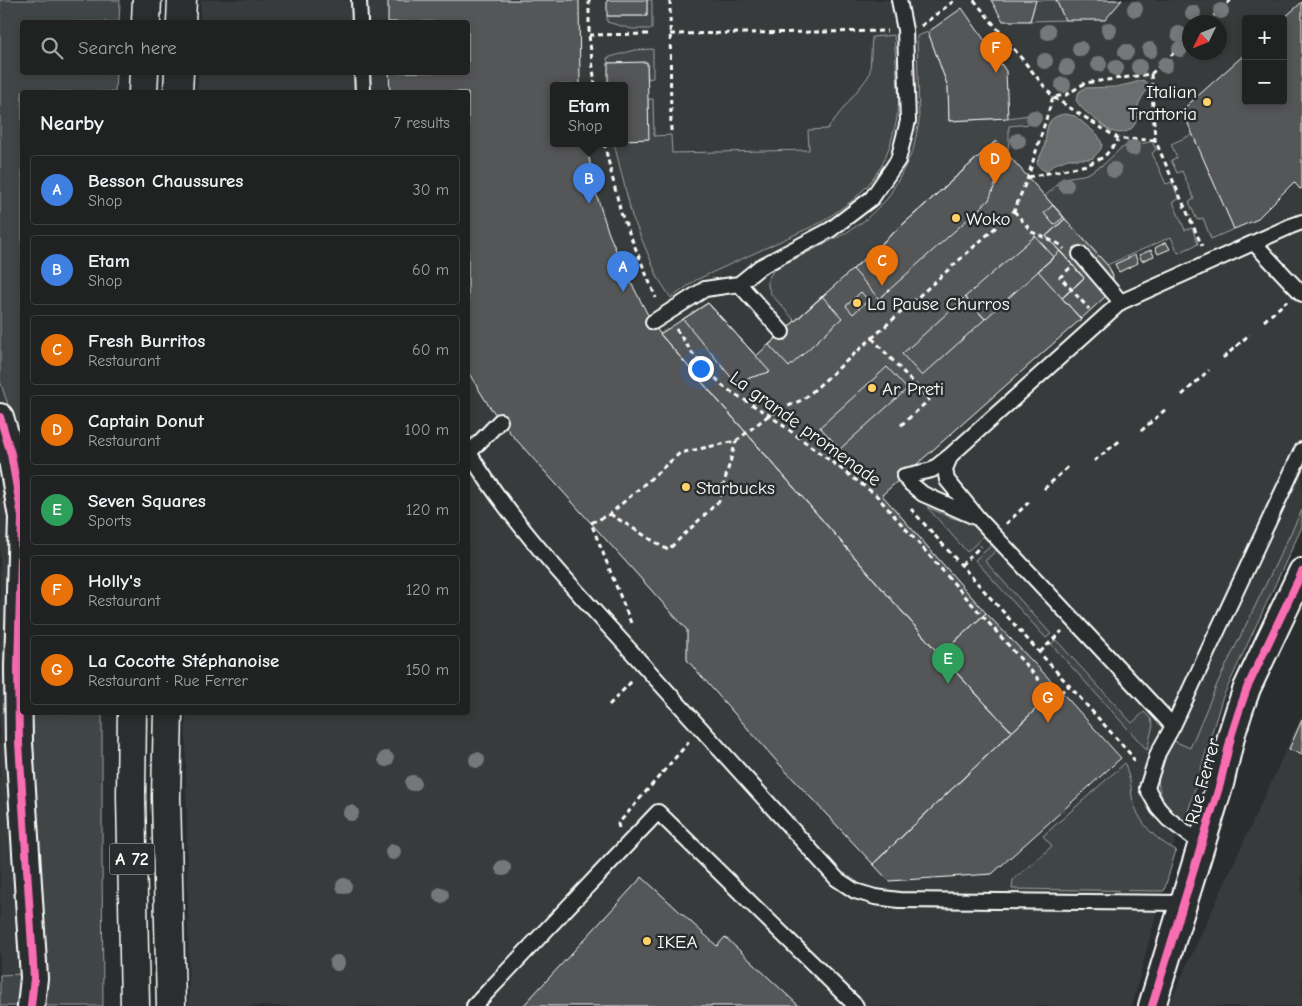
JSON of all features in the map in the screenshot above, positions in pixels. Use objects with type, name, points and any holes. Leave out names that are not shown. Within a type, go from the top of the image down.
[{"type":"highway","points":[[146,20],[147,0]]},
{"type":"highway","points":[[181,20],[182,0]]},
{"type":"highway","points":[[143,90],[144,75]]},
{"type":"highway","points":[[178,90],[179,75]]},
{"type":"highway","name":"A 72","points":[[132,715],[131,795],[135,1006]]},
{"type":"highway","name":"A 72","points":[[168,715],[166,797],[170,1006]]},
{"type":"street","points":[[0,420],[11,454],[20,506]]},
{"type":"street","name":"Rue Ferrer","points":[[1152,1006],[1220,784],[1239,711],[1247,688],[1302,572]]},
{"type":"street","points":[[20,592],[18,668],[20,743],[34,978],[31,1006]]},
{"type":"lane","points":[[359,0],[360,20]]},
{"type":"lane","points":[[653,322],[705,289],[739,284],[760,267],[830,230],[872,198],[898,160],[908,121],[905,30],[899,0]]},
{"type":"lane","points":[[362,75],[362,90]]},
{"type":"lane","points":[[978,518],[923,494],[904,476],[932,470],[952,455],[1122,302],[1254,242],[1298,228]]},
{"type":"lane","points":[[1254,242],[1297,296]]},
{"type":"lane","points":[[1080,254],[1122,302]]},
{"type":"lane","points":[[739,284],[782,332]]},
{"type":"lane","points":[[470,450],[500,420]]},
{"type":"lane","points":[[1202,844],[1168,819],[1158,808],[1147,788],[1158,753],[1173,726],[1302,450]]},
{"type":"lane","points":[[470,455],[483,477],[515,521],[837,880],[855,891],[875,897],[899,900],[1184,903]]},
{"type":"lane","points":[[952,455],[945,469],[947,480],[978,518],[1173,726]]},
{"type":"lane","points":[[474,1006],[658,812],[856,1006]]},
{"type":"path","points":[[589,0],[589,35],[595,82]]},
{"type":"path","points":[[670,0],[671,135]]},
{"type":"path","points":[[916,29],[955,0]]},
{"type":"path","points":[[974,0],[1053,97],[1119,139],[1155,140]]},
{"type":"path","points":[[1215,15],[1231,0]]},
{"type":"path","points":[[670,34],[894,30]]},
{"type":"path","points":[[589,35],[650,34]]},
{"type":"path","points":[[1053,97],[1066,95],[1085,83],[1151,74],[1182,45]]},
{"type":"path","points":[[1151,74],[1155,140],[1202,246]]},
{"type":"path","points":[[634,629],[591,523],[610,514],[680,453],[736,441],[769,415],[804,399],[1014,211],[1028,177],[1053,97]]},
{"type":"path","points":[[1028,177],[1087,165],[1104,157],[1119,139]]},
{"type":"path","points":[[605,147],[621,213],[659,304]]},
{"type":"path","points":[[1014,211],[1032,232],[1059,244],[1065,250]]},
{"type":"path","points":[[1071,267],[1060,276],[1100,320]]},
{"type":"path","points":[[1264,321],[1297,296]]},
{"type":"path","points":[[1223,358],[1250,334]]},
{"type":"path","points":[[872,338],[929,400],[898,428]]},
{"type":"path","points":[[1182,395],[1209,370]]},
{"type":"path","points":[[1141,431],[1167,408]]},
{"type":"path","points":[[1094,461],[1122,439]]},
{"type":"path","points":[[610,514],[668,550],[719,501],[736,441]]},
{"type":"path","points":[[1044,489],[1068,467]]},
{"type":"path","points":[[1002,528],[1030,502]]},
{"type":"path","points":[[911,508],[1133,757],[1134,766]]},
{"type":"path","points":[[961,565],[982,546]]},
{"type":"path","points":[[1040,652],[1073,620]]},
{"type":"path","points":[[609,705],[632,681],[626,674]]},
{"type":"path","points":[[624,846],[618,824],[688,743],[682,736]]},
{"type":"shaded area","points":[[0,0],[120,0],[119,20],[20,20],[20,75],[116,75],[115,90],[20,90],[20,440],[0,381]]},
{"type":"shaded area","points":[[201,0],[1302,0],[1302,517],[1213,697],[1132,1006],[189,1006],[186,715],[470,715],[470,90],[197,90],[198,75],[470,75],[470,20],[200,20]]},
{"type":"shaded area","points":[[647,0],[652,0],[652,29],[632,29],[607,22],[607,16],[647,16]]},
{"type":"shaded area","points":[[1036,0],[1056,0],[1065,20],[1030,21]]},
{"type":"shaded area","points":[[928,32],[948,87],[949,121],[1008,118],[1029,115],[1035,111],[1040,116],[1031,124],[1009,126],[1007,154],[996,141],[795,321],[771,294],[768,279],[773,271],[783,264],[844,234],[864,221],[887,199],[913,150],[919,122],[917,36]]},
{"type":"shaded area","points":[[894,35],[899,102],[890,145],[882,165],[869,184],[853,200],[822,222],[696,280],[671,298],[658,278],[632,216],[615,147],[628,147],[628,140],[648,139],[648,99],[653,99],[654,136],[671,135],[672,153],[809,150],[808,130],[827,129],[868,77],[872,37]]},
{"type":"shaded area","points":[[653,49],[653,78],[648,79],[647,63],[608,63],[607,58],[634,50]]},
{"type":"shaded area","points":[[1143,80],[1148,84],[1148,89],[1139,103],[1135,124],[1131,129],[1124,132],[1117,133],[1107,129],[1084,110],[1076,100],[1079,92],[1084,88],[1116,87]]},
{"type":"shaded area","points":[[1065,114],[1075,116],[1098,135],[1102,144],[1101,149],[1093,158],[1068,159],[1055,164],[1046,171],[1040,168],[1037,162],[1044,148],[1048,126],[1053,118]]},
{"type":"shaded area","points":[[1193,134],[1234,229],[1211,239],[1203,218],[1197,220],[1189,202],[1194,199],[1182,171],[1177,173],[1171,160],[1177,158],[1171,144]]},
{"type":"shaded area","points":[[1152,141],[1156,150],[1152,153],[1166,184],[1172,182],[1179,199],[1173,202],[1185,230],[1192,228],[1198,244],[1178,253],[1171,237],[1107,265],[1045,196],[1063,178],[1089,173],[1104,164],[1126,146]]},
{"type":"shaded area","points":[[0,381],[20,440],[20,715],[22,715],[44,974],[0,975]]},
{"type":"shaded area","points":[[927,507],[972,524],[985,535],[967,552]]},
{"type":"shaded area","points":[[1302,510],[1302,527],[1222,699],[1185,822],[1164,802],[1158,780],[1160,769],[1174,741],[1190,748],[1218,682]]},
{"type":"shaded area","points":[[993,544],[998,549],[985,561],[1051,634],[1046,638],[975,560]]},
{"type":"shaded area","points":[[1056,640],[1132,723],[1144,712],[1151,719],[1153,725],[1147,750],[1051,644]]},
{"type":"shaded area","points":[[28,715],[102,715],[103,1006],[41,1006]]},
{"type":"shaded area","points":[[1302,715],[1302,1006],[1168,1006]]},
{"type":"shaded area","points":[[1125,763],[1130,779],[1132,797],[1138,814],[1154,835],[1176,850],[1164,891],[1012,889],[1013,880],[1052,846],[1043,836]]},
{"type":"shaded area","points":[[23,974],[19,1006],[0,1006],[0,975]]},
{"type":"building","points":[[388,0],[579,0],[580,82],[550,82],[550,147],[587,147],[596,193],[609,234],[626,273],[648,315],[660,334],[940,655],[1012,732],[873,864],[781,766],[687,660],[687,630],[512,435],[489,406],[470,375],[470,90],[390,90],[389,75],[470,75],[470,20],[388,20]]},
{"type":"building","points":[[607,0],[647,0],[647,16],[607,16]]},
{"type":"building","points":[[991,0],[1036,0],[1030,21],[1003,21]]},
{"type":"building","points":[[1056,0],[1122,0],[1105,20],[1065,20]]},
{"type":"building","points":[[1302,2],[1302,188],[1300,189],[1294,182],[1256,220],[1234,229],[1182,110],[1242,57],[1242,105],[1287,105],[1287,15]]},
{"type":"building","points":[[962,8],[1006,71],[1008,118],[949,121],[948,87],[928,32]]},
{"type":"building","points":[[647,62],[649,139],[628,140],[628,82],[608,82],[608,63]]},
{"type":"building","points":[[996,141],[1065,219],[1046,236],[1084,278],[1062,298],[1081,319],[882,495],[986,613],[940,655],[660,334],[708,303],[756,356]]},
{"type":"building","points":[[996,141],[1007,154],[989,200],[879,299],[853,269]]},
{"type":"building","points":[[1053,205],[1064,217],[1054,225],[1044,213]]},
{"type":"building","points":[[1065,219],[1109,267],[1113,276],[1112,287],[1107,295],[1081,319],[1062,298],[1084,278],[1046,236]]},
{"type":"building","points":[[1035,236],[1054,257],[985,319],[965,297]]},
{"type":"building","points":[[1166,242],[1170,249],[1158,254],[1155,248]]},
{"type":"building","points":[[1151,250],[1154,256],[1142,261],[1139,255]]},
{"type":"building","points":[[1060,251],[1084,278],[1062,298],[1038,271]]},
{"type":"building","points":[[1135,255],[1138,263],[1119,272],[1115,264]]},
{"type":"building","points":[[861,292],[868,300],[853,314],[846,306]]},
{"type":"building","points":[[822,296],[842,318],[789,367],[769,345]]},
{"type":"building","points":[[965,297],[985,319],[922,376],[902,354]]},
{"type":"building","points":[[708,303],[770,372],[735,382],[683,319]]},
{"type":"building","points":[[887,367],[907,389],[840,449],[820,427]]},
{"type":"building","points":[[986,613],[1058,688],[1012,732],[940,655]]},
{"type":"building","points":[[1058,688],[1121,758],[992,874],[889,881],[873,864]]},
{"type":"building","points":[[1302,720],[1302,755],[1289,749]]},
{"type":"building","name":"IKEA","points":[[642,877],[717,946],[725,937],[799,1006],[523,1006]]},
{"type":"cycle path","points":[[0,417],[11,454],[20,506]]},
{"type":"cycle path","points":[[1152,1006],[1220,784],[1239,711],[1247,688],[1302,572]]},
{"type":"cycle path","points":[[20,592],[19,743],[34,978],[31,1006]]},
{"type":"place","name":"Holly's","points":[[996,73]]},
{"type":"place","name":"Italian Trattoria","points":[[1207,102]]},
{"type":"place","name":"Captain Donut","points":[[995,184]]},
{"type":"place","name":"Etam","points":[[589,204]]},
{"type":"place","name":"Woko","points":[[956,218]]},
{"type":"place","name":"Fresh Burritos","points":[[882,286]]},
{"type":"place","name":"Besson Chaussures","points":[[623,292]]},
{"type":"place","name":"La Pause Churros","points":[[857,303]]},
{"type":"place","name":"Ar Preti","points":[[872,388]]},
{"type":"place","name":"Starbucks","points":[[686,487]]},
{"type":"place","name":"Seven Squares","points":[[948,684]]},
{"type":"place","name":"La Cocotte Stéphanoise","points":[[1048,723]]},
{"type":"place","name":"IKEA","points":[[647,941]]}]
